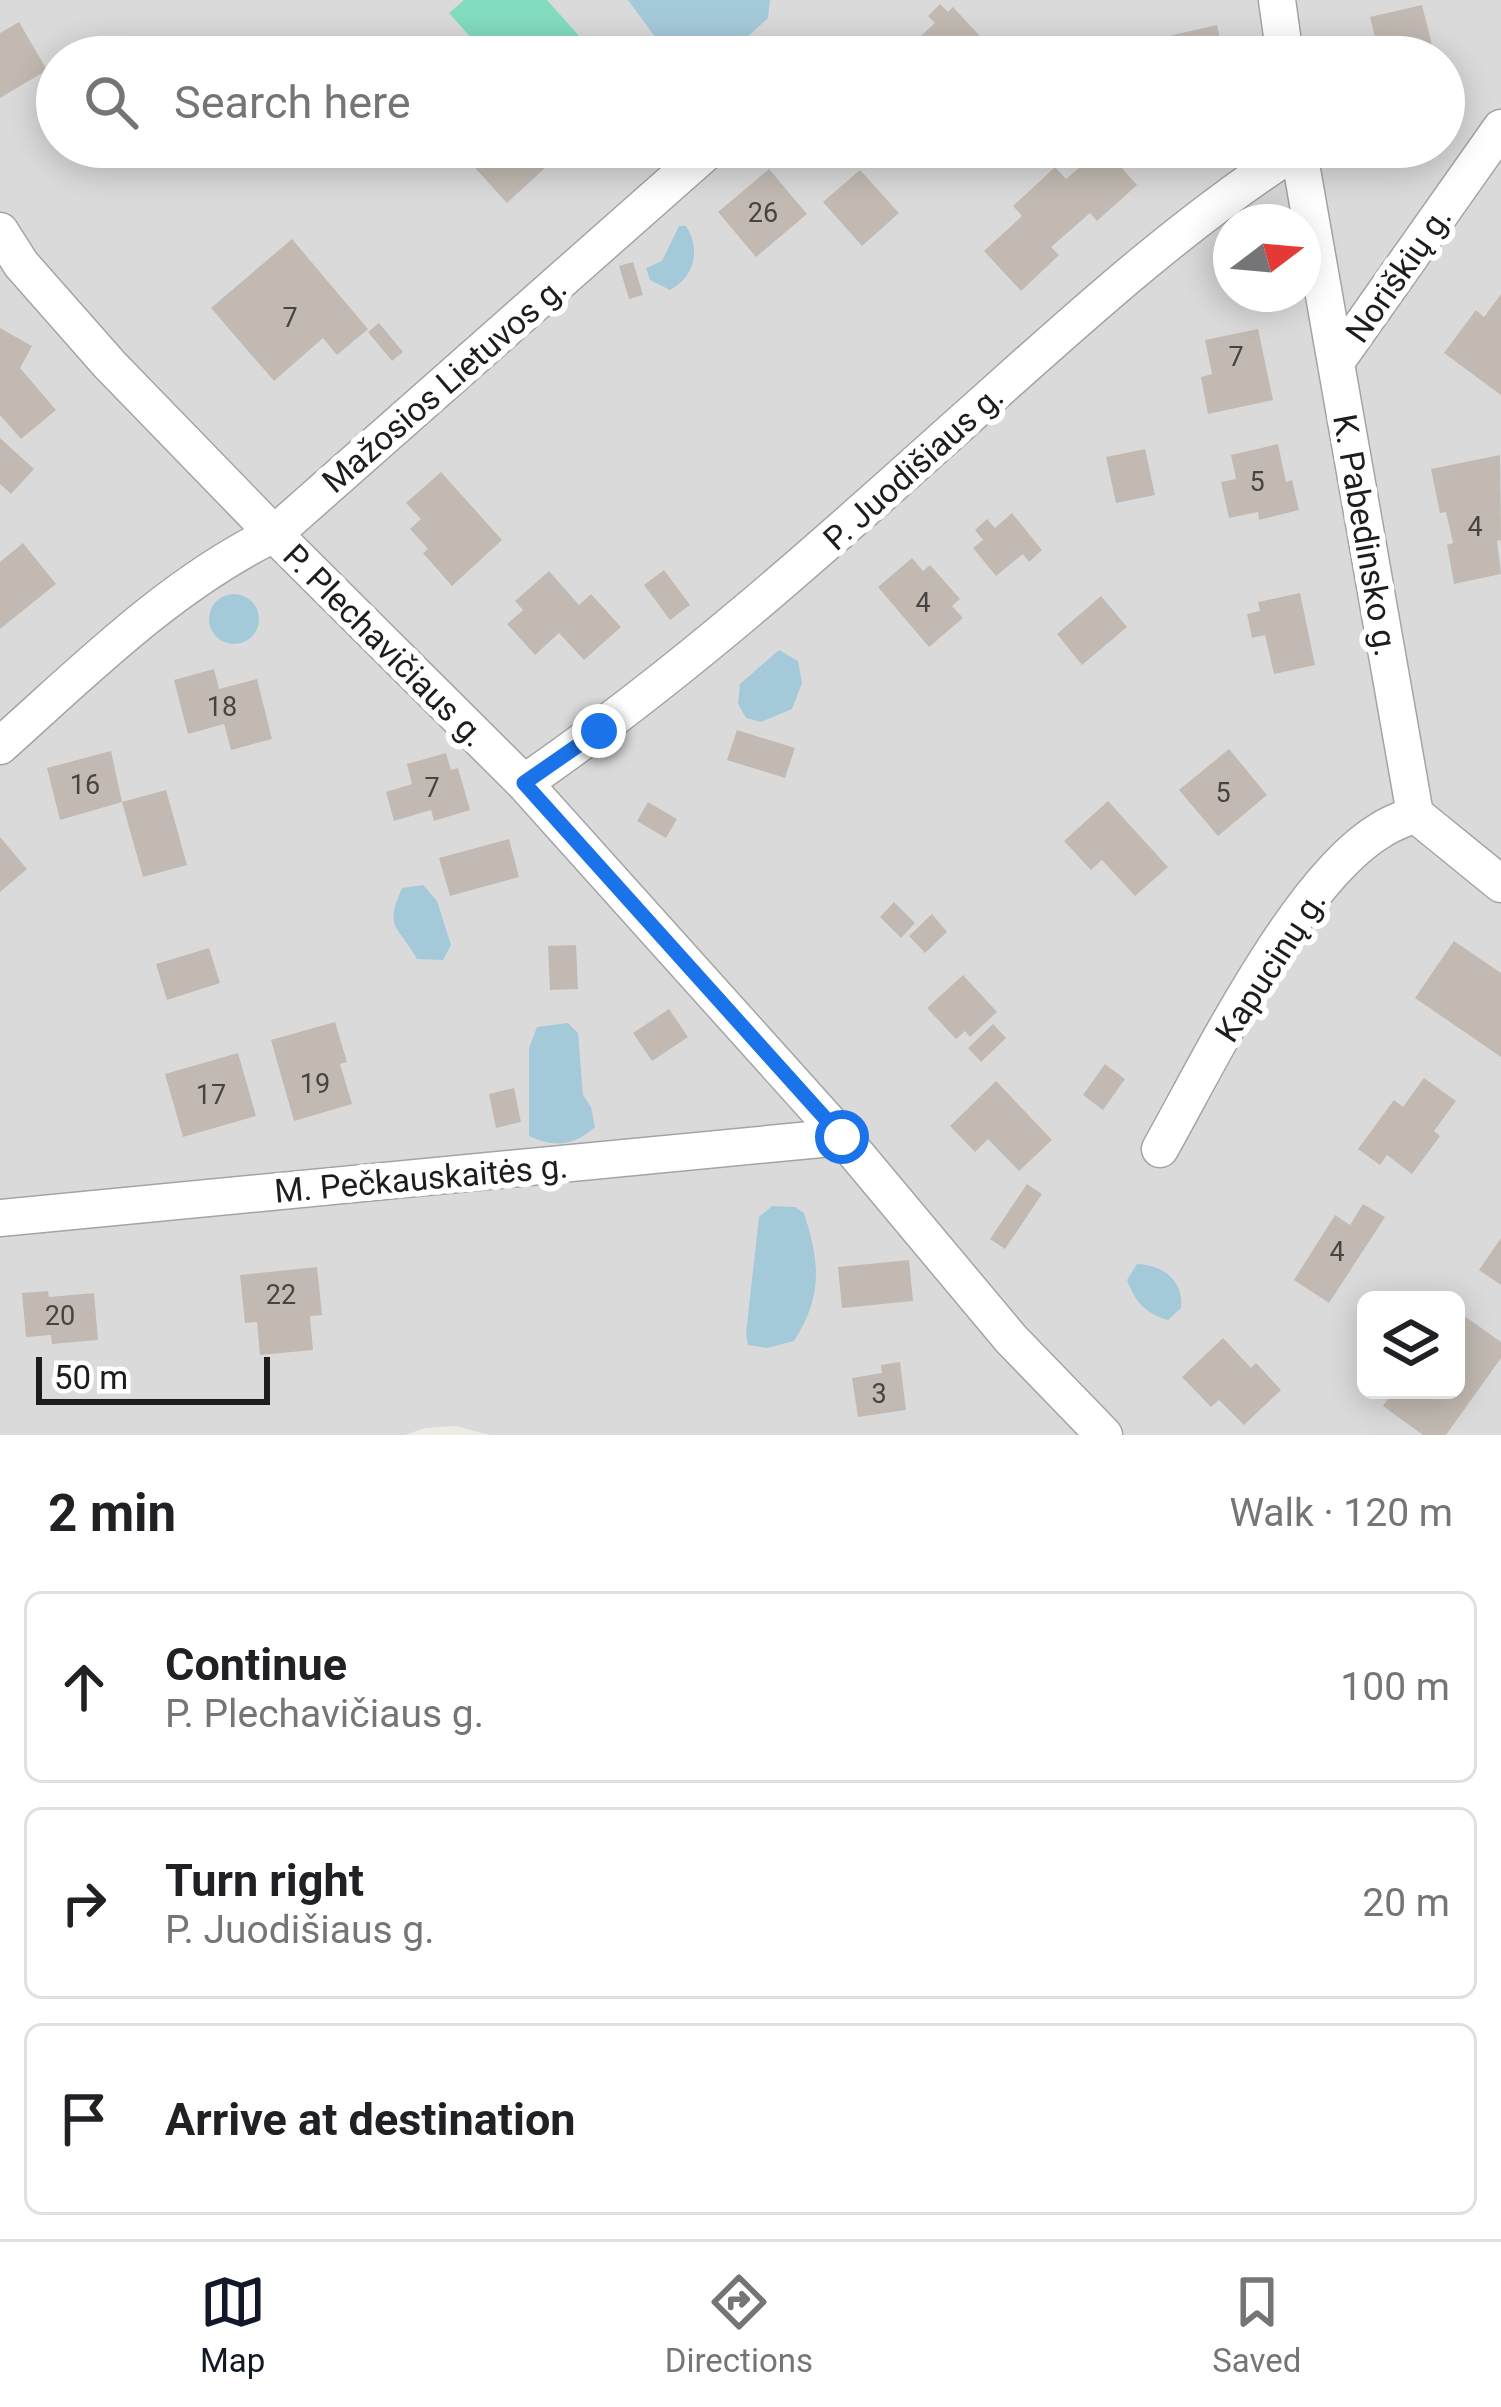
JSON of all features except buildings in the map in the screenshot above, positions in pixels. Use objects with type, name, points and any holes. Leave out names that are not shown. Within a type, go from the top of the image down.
[{"type":"street","points":[[1276,0],[1282,36]]},
{"type":"street","name":"Noriškių g.","points":[[1336,362],[1501,128]]},
{"type":"street","name":"Mažosios Lietuvos g.","points":[[0,746],[98,658],[228,556],[274,534],[688,168]]},
{"type":"street","name":"P. Juodišiaus g.","points":[[524,783],[599,731],[813,556],[1126,276],[1270,168]]},
{"type":"street","name":"K. Pabedinsko g.","points":[[1302,168],[1415,814]]},
{"type":"street","name":"P. Plechavičiaus g.","points":[[0,232],[21,264],[110,365],[524,783],[842,1137],[1011,1340],[1104,1435]]},
{"type":"street","points":[[1415,814],[1501,884]]},
{"type":"street","name":"Kapucinų g.","points":[[1160,1149],[1252,985],[1323,882],[1378,831],[1415,814]]},
{"type":"street","name":"M. Pečkauskaitės g.","points":[[0,1218],[842,1137]]},
{"type":"shaded area","points":[[0,0],[1501,0],[1501,1435],[490,1435],[455,1426],[405,1435],[0,1435]]},
{"type":"green space","points":[[464,0],[547,0],[579,36],[469,36],[449,13]]},
{"type":"water","points":[[628,0],[770,0],[768,18],[748,36],[655,36]]},
{"type":"water","points":[[679,226],[686,226],[691,235],[693,262],[685,278],[670,290],[650,280],[646,268],[662,261]]},
{"type":"water","points":[[234,594],[252,601],[259,619],[252,637],[234,644],[216,637],[209,619],[216,601]]},
{"type":"water","points":[[779,650],[798,661],[802,683],[792,709],[761,722],[746,718],[738,704],[740,684]]},
{"type":"water","points":[[423,885],[437,901],[451,945],[443,960],[417,959],[395,926],[394,911],[402,888]]},
{"type":"water","points":[[568,1023],[578,1033],[583,1095],[595,1127],[571,1141],[547,1142],[529,1136],[529,1048],[537,1027]]},
{"type":"water","points":[[772,1206],[795,1207],[804,1213],[816,1279],[810,1309],[794,1341],[767,1348],[748,1345],[746,1333],[759,1217]]},
{"type":"water","points":[[1137,1264],[1164,1271],[1176,1282],[1181,1308],[1168,1320],[1147,1310],[1134,1295],[1127,1280]]},
{"type":"route","points":[[599,731],[524,783],[842,1137]]}]
